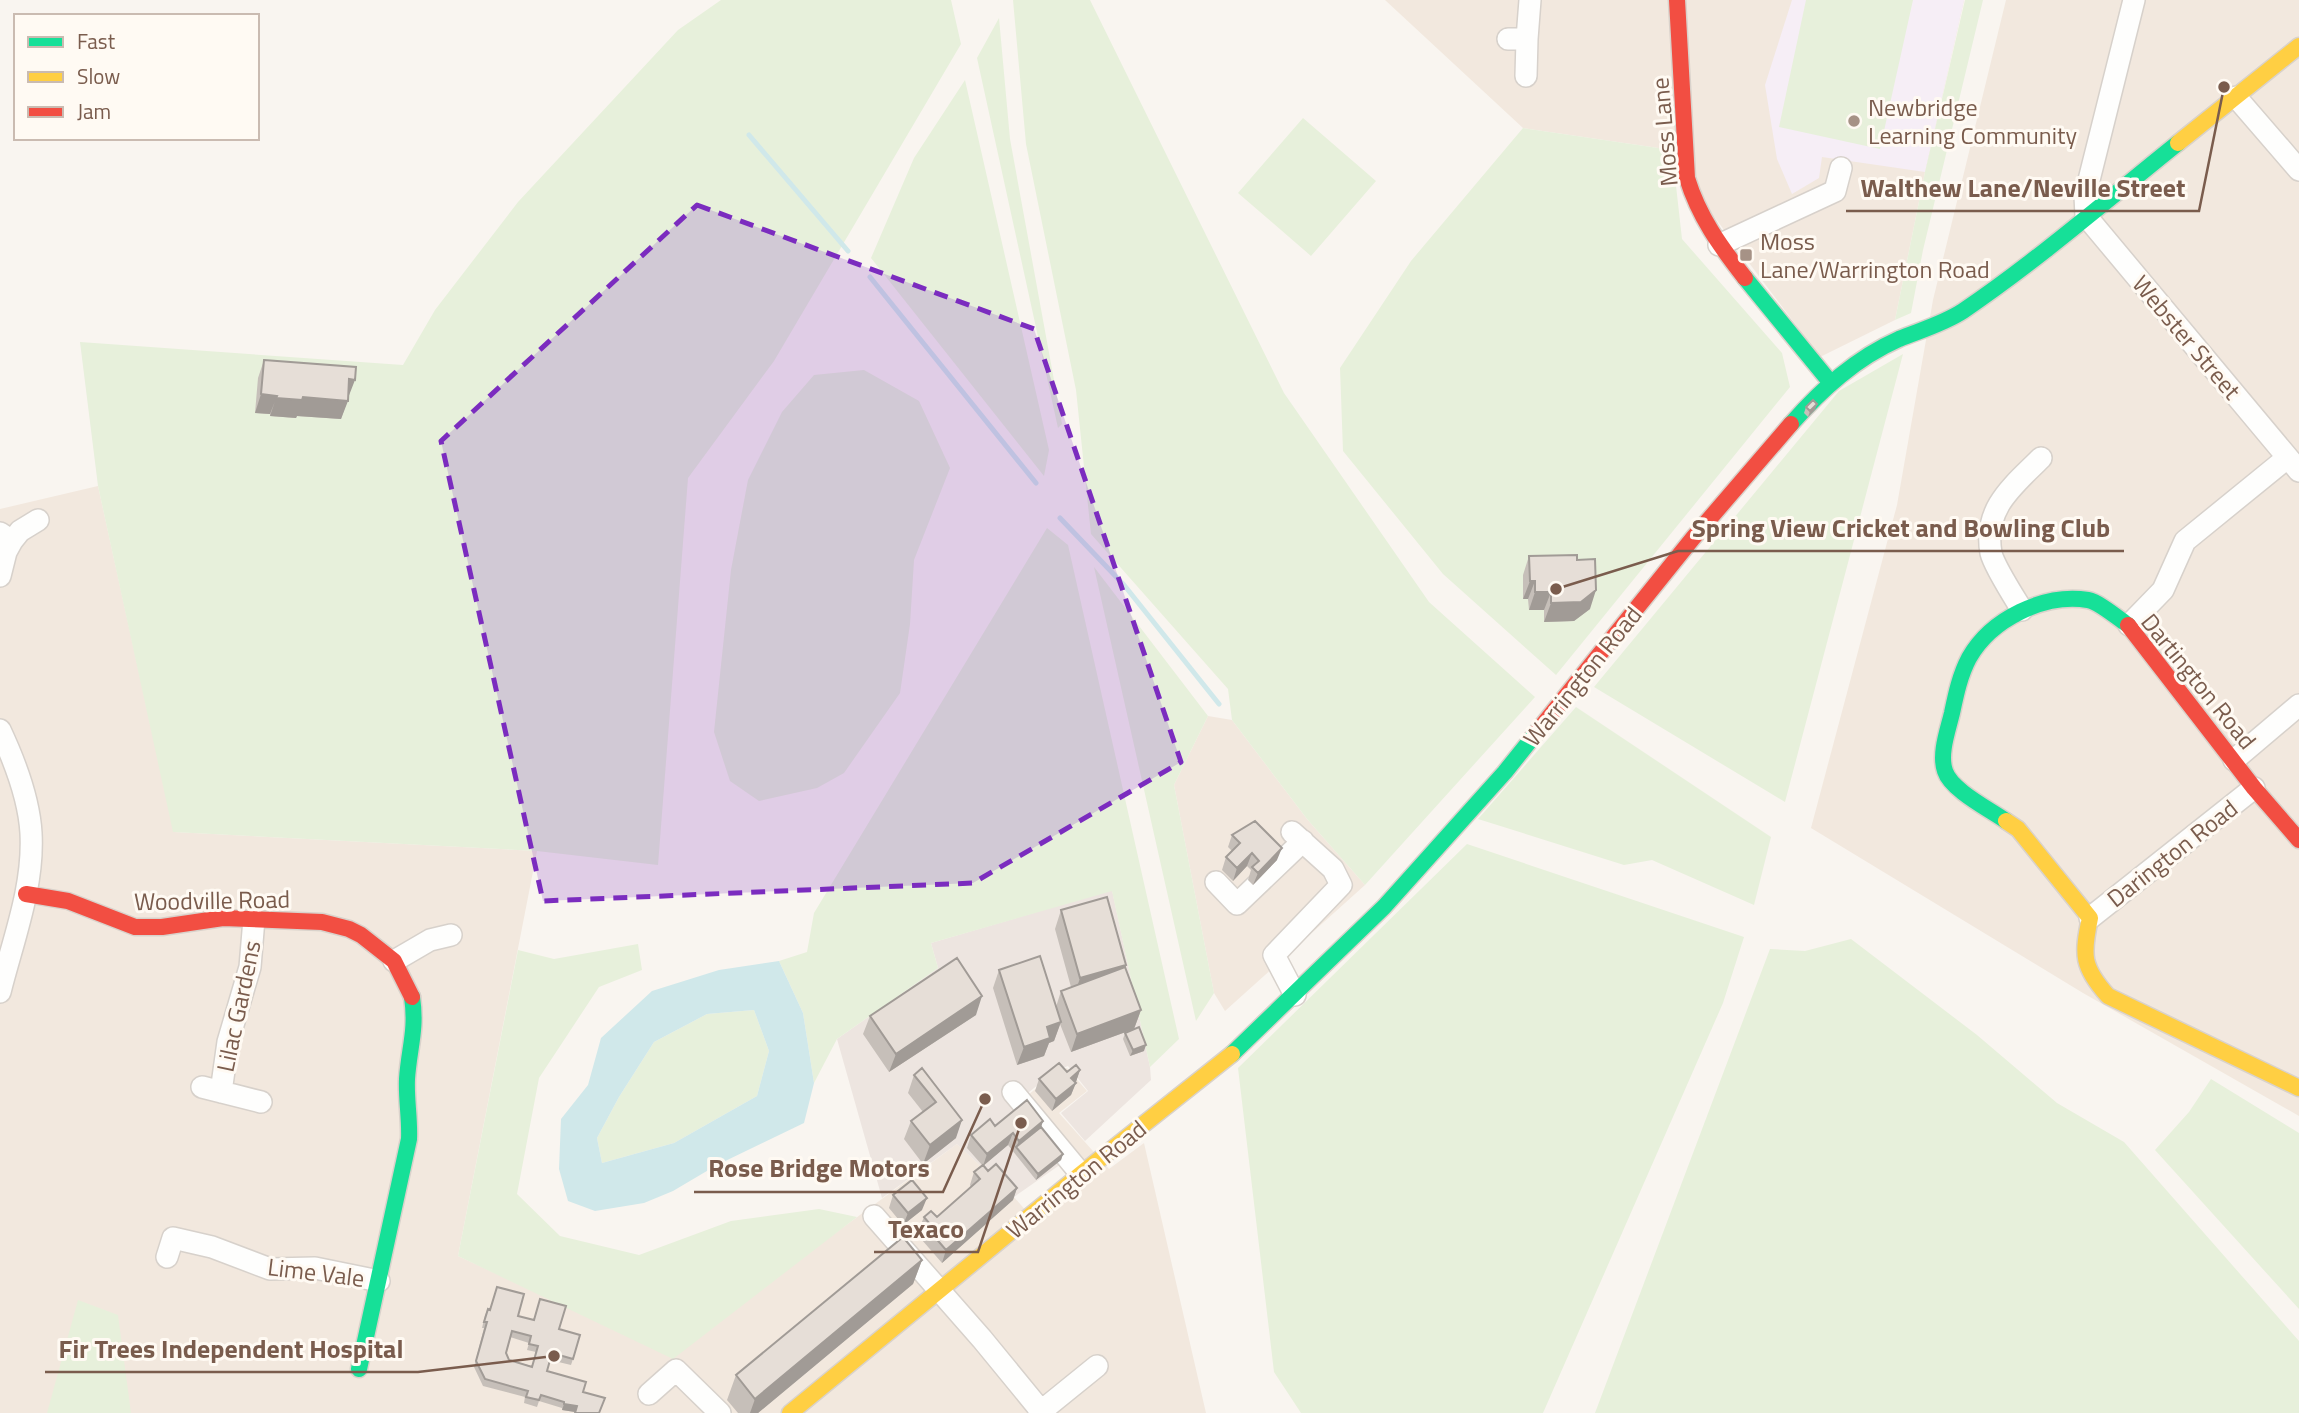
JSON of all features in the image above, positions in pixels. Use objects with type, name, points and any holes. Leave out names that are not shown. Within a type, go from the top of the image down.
[{"type":"street","points":[[1526,76],[1518,39],[1530,0]]},
{"type":"street","name":"Moss Lane","points":[[1677,0],[1687,178],[1694,202],[1718,245],[1830,382]]},
{"type":"street","points":[[2086,216],[2085,196],[2134,0]]},
{"type":"street","name":"Warrington Road","points":[[790,1413],[1081,1174],[1224,1062],[1384,907],[1505,772],[1693,538],[1830,382],[1867,356],[1961,312],[2040,254],[2299,46]]},
{"type":"street","points":[[2236,97],[2299,170]]},
{"type":"street","points":[[1718,245],[1835,191],[1841,168]]},
{"type":"street","name":"Webster Street","points":[[2086,216],[2293,465]]},
{"type":"street","points":[[2022,610],[1991,555],[1991,522],[2001,499],[2041,458]]},
{"type":"street","points":[[2129,625],[2162,590],[2185,541],[2293,465]]},
{"type":"street","points":[[0,576],[6,537],[38,520]]},
{"type":"street","name":"Dartington Road","points":[[2090,918],[2018,829],[1952,784],[1944,770],[1943,754],[1959,682],[1970,656],[1991,631],[2022,610],[2055,600],[2090,600],[2129,625],[2254,788],[2299,840]]},
{"type":"street","points":[[2234,760],[2299,705]]},
{"type":"street","points":[[0,730],[25,798],[32,850],[26,894],[0,992]]},
{"type":"street","name":"Darington Road","points":[[2090,918],[2254,788]]},
{"type":"street","points":[[1216,882],[1237,904],[1298,837],[1333,869],[1341,885],[1274,955],[1295,995]]},
{"type":"street","name":"Woodville Road","points":[[26,894],[83,905],[135,927],[162,927],[215,918],[307,921],[335,925],[362,935],[394,961],[412,998],[415,1011],[415,1039],[407,1080],[409,1139],[359,1369]]},
{"type":"street","points":[[2090,918],[2083,956],[2093,980],[2108,996],[2299,1088]]},
{"type":"street","name":"Lilac Gardens","points":[[254,919],[250,968],[211,1090],[261,1102]]},
{"type":"street","points":[[394,961],[430,940],[451,935]]},
{"type":"street","points":[[1013,1092],[1081,1174]]},
{"type":"street","points":[[874,1216],[940,1290],[1040,1412],[1097,1366]]},
{"type":"street","name":"Lime Vale","points":[[172,1239],[212,1247],[270,1269],[314,1268],[379,1280]]},
{"type":"street","points":[[649,1394],[676,1370],[720,1413]]},
{"type":"highlighted area","points":[[697,205],[1034,329],[1181,762],[973,883],[543,901],[441,441]]},
{"type":"shaded area","points":[[1385,0],[1964,0],[1895,320],[1820,357],[1703,202],[1672,150],[1523,128]]},
{"type":"shaded area","name":"Newbridge Learning Community","points":[[1792,0],[1964,0],[1925,172],[1822,157],[1819,178],[1792,194],[1777,159],[1765,85]]},
{"type":"shaded area","points":[[2006,0],[2299,0],[2299,1116],[2083,993],[1811,828],[1897,505],[1933,300]]},
{"type":"shaded area","points":[[98,486],[174,832],[537,851],[458,1256],[670,1354],[957,1144],[1014,1197],[1033,1219],[1085,1184],[1022,1100],[1056,1072],[1067,1068],[1087,1091],[1059,1113],[1109,1169],[1144,1143],[1206,1413],[0,1413],[0,509]]},
{"type":"shaded area","points":[[1208,716],[1232,720],[1307,819],[1365,885],[1225,1011],[1214,993],[1174,785]]},
{"type":"shaded area","points":[[1112,890],[1151,1080],[1085,1141],[1061,1113],[1088,1091],[1068,1066],[1055,1071],[1018,1101],[1064,1162],[1014,1197],[957,1144],[882,1198],[837,1039],[938,968],[931,943]]},
{"type":"green space","points":[[721,0],[951,0],[961,44],[774,361],[688,478],[658,865],[537,851],[173,832],[98,486],[80,342],[403,365],[435,310],[518,202],[678,30]]},
{"type":"green space","points":[[1013,0],[1090,0],[1284,393],[1429,602],[1535,697],[1365,885],[1307,819],[1232,720],[1228,689],[1091,534],[1076,390],[1026,144]]},
{"type":"green space","points":[[1806,0],[1913,0],[1880,149],[1779,127]]},
{"type":"green space","points":[[1965,0],[1983,0],[1923,250],[1911,313],[1895,320],[1925,172]]},
{"type":"green space","points":[[999,18],[1010,139],[1062,424],[1058,428],[977,58]]},
{"type":"green space","points":[[965,80],[1049,450],[1044,476],[871,258],[914,158]]},
{"type":"green space","points":[[1303,118],[1376,181],[1311,256],[1238,193]]},
{"type":"green space","points":[[1523,128],[1672,150],[1682,239],[1782,353],[1790,387],[1556,675],[1443,574],[1343,451],[1340,368],[1411,261]]},
{"type":"green space","points":[[1903,354],[1785,802],[1594,687],[1839,391]]},
{"type":"green space","points":[[864,370],[919,401],[950,468],[914,560],[910,624],[900,693],[844,773],[817,788],[759,801],[730,781],[714,732],[731,570],[748,480],[782,412],[814,375]]},
{"type":"green space","points":[[1047,528],[1068,545],[1179,1039],[1150,1067],[1112,891],[931,943],[938,968],[837,1039],[814,1083],[803,1013],[779,961],[807,952],[814,913]]},
{"type":"green space","points":[[1094,567],[1208,716],[1174,785],[1214,993],[1196,1021]]},
{"type":"green space","points":[[1576,707],[1771,837],[1754,905],[1652,860],[1624,865],[1478,819]]},
{"type":"green space","points":[[1467,844],[1744,937],[1723,1003],[1543,1413],[1301,1413],[1274,1372],[1238,1068]]},
{"type":"green space","points":[[1851,939],[1977,1035],[2057,1103],[2124,1142],[2299,1341],[2299,1413],[1595,1413],[1770,949],[1805,951]]},
{"type":"green space","points":[[638,944],[642,970],[599,987],[539,1078],[517,1194],[560,1236],[639,1255],[731,1221],[819,1209],[857,1217],[673,1359],[458,1256],[518,950],[554,959]]},
{"type":"green space","points":[[754,1010],[769,1051],[757,1096],[674,1143],[602,1163],[597,1138],[654,1042],[707,1014]]},
{"type":"green space","points":[[2211,1079],[2299,1133],[2299,1309],[2155,1150],[2189,1112]]},
{"type":"green space","points":[[78,1300],[118,1315],[131,1413],[47,1413]]},
{"type":"water","points":[[779,961],[803,1013],[814,1083],[804,1123],[717,1165],[673,1191],[644,1203],[595,1211],[568,1201],[559,1169],[561,1119],[588,1085],[601,1038],[652,991],[719,970]],"holes":[[[754,1010],[769,1051],[757,1096],[674,1143],[602,1163],[597,1138],[654,1042],[707,1014]]]},
{"type":"building","points":[[264,360],[356,367],[355,380],[349,379],[348,401],[303,397],[302,400],[276,398],[277,396],[261,394]]},
{"type":"building","points":[[1813,400],[1817,404],[1810,411],[1806,407]]},
{"type":"building","points":[[1577,555],[1577,560],[1595,559],[1596,590],[1581,602],[1551,603],[1551,592],[1535,592],[1535,581],[1530,581],[1529,556]]},
{"type":"building","points":[[1255,821],[1282,848],[1258,873],[1252,867],[1259,861],[1252,853],[1237,868],[1226,857],[1240,843],[1232,835]]},
{"type":"building","points":[[1107,897],[1126,965],[1080,978],[1061,910]]},
{"type":"building","points":[[1040,956],[1061,1022],[1047,1027],[1050,1038],[1024,1047],[999,970]]},
{"type":"building","points":[[957,958],[982,996],[896,1054],[870,1016]]},
{"type":"building","points":[[1125,967],[1141,1010],[1077,1034],[1061,991]]},
{"type":"building","points":[[1139,1027],[1146,1045],[1133,1050],[1125,1033]]},
{"type":"building","points":[[1059,1063],[1067,1072],[1076,1065],[1080,1070],[1071,1078],[1076,1083],[1056,1099],[1039,1079]]},
{"type":"building","points":[[922,1068],[962,1120],[930,1145],[911,1121],[936,1102],[914,1075]]},
{"type":"building","points":[[1027,1100],[1043,1121],[1019,1141],[1013,1133],[987,1154],[971,1135],[990,1119],[995,1126]]},
{"type":"building","points":[[1041,1127],[1063,1154],[1038,1174],[1016,1147]]},
{"type":"building","points":[[996,1164],[1017,1188],[946,1250],[926,1227],[930,1224],[924,1217],[931,1211],[937,1217],[980,1179],[974,1172],[983,1165],[988,1171]]},
{"type":"building","points":[[912,1180],[927,1198],[908,1213],[893,1195]]},
{"type":"building","points":[[903,1237],[922,1260],[755,1399],[736,1375]]},
{"type":"building","points":[[497,1287],[524,1294],[518,1316],[534,1320],[540,1299],[566,1306],[559,1329],[580,1335],[573,1359],[552,1353],[547,1371],[586,1382],[583,1392],[605,1398],[599,1413],[575,1413],[577,1406],[541,1395],[539,1400],[526,1397],[528,1391],[485,1379],[476,1361],[487,1322],[484,1322],[488,1309],[490,1310]],"holes":[[[512,1331],[531,1336],[529,1344],[538,1346],[532,1367],[509,1360],[506,1353]]]},
{"type":"waterway","points":[[749,135],[848,251]]},
{"type":"waterway","points":[[870,277],[1036,483]]},
{"type":"waterway","points":[[1060,518],[1124,585],[1219,704]]},
{"type":"traffic: fast","points":[[1791,424],[1827,387],[1854,365],[1899,339],[1963,311],[2045,250],[2178,143]]},
{"type":"traffic: fast","points":[[1745,278],[1830,382]]},
{"type":"traffic: fast","points":[[2006,821],[1971,799],[1955,785],[1943,764],[1946,734],[1969,658],[1979,644],[2005,621],[2037,605],[2054,601],[2092,601],[2128,625]]},
{"type":"traffic: fast","points":[[1232,1054],[1384,907],[1505,772],[1537,732]]},
{"type":"traffic: fast","points":[[359,1369],[409,1139],[407,1086],[413,1029],[412,997]]},
{"type":"traffic: slow","points":[[2178,143],[2299,46]]},
{"type":"traffic: slow","points":[[2006,821],[2018,829],[2090,918],[2086,960],[2093,977],[2108,996],[2299,1088]]},
{"type":"traffic: slow","points":[[790,1413],[1232,1054]]},
{"type":"traffic: jam","points":[[1677,0],[1687,178],[1711,231],[1745,278]]},
{"type":"traffic: jam","points":[[1537,732],[1693,538],[1791,424]]},
{"type":"traffic: jam","points":[[2128,625],[2254,788],[2299,840]]},
{"type":"traffic: jam","points":[[26,894],[68,901],[135,927],[162,927],[223,918],[322,922],[349,929],[394,961],[412,997]]},
{"type":"place","name":"Walthew Lane/Neville Street","points":[[2224,87]]},
{"type":"place","name":"Newbridge Learning Community","points":[[1854,121]]},
{"type":"place","name":"Moss Lane/Warrington Road","points":[[1746,255]]},
{"type":"place","name":"Spring View Cricket and Bowling Club","points":[[1556,589]]},
{"type":"place","name":"Rose Bridge Motors","points":[[985,1099]]},
{"type":"place","name":"Texaco","points":[[1021,1123]]},
{"type":"place","name":"Fir Trees Independent Hospital","points":[[554,1356]]}]
